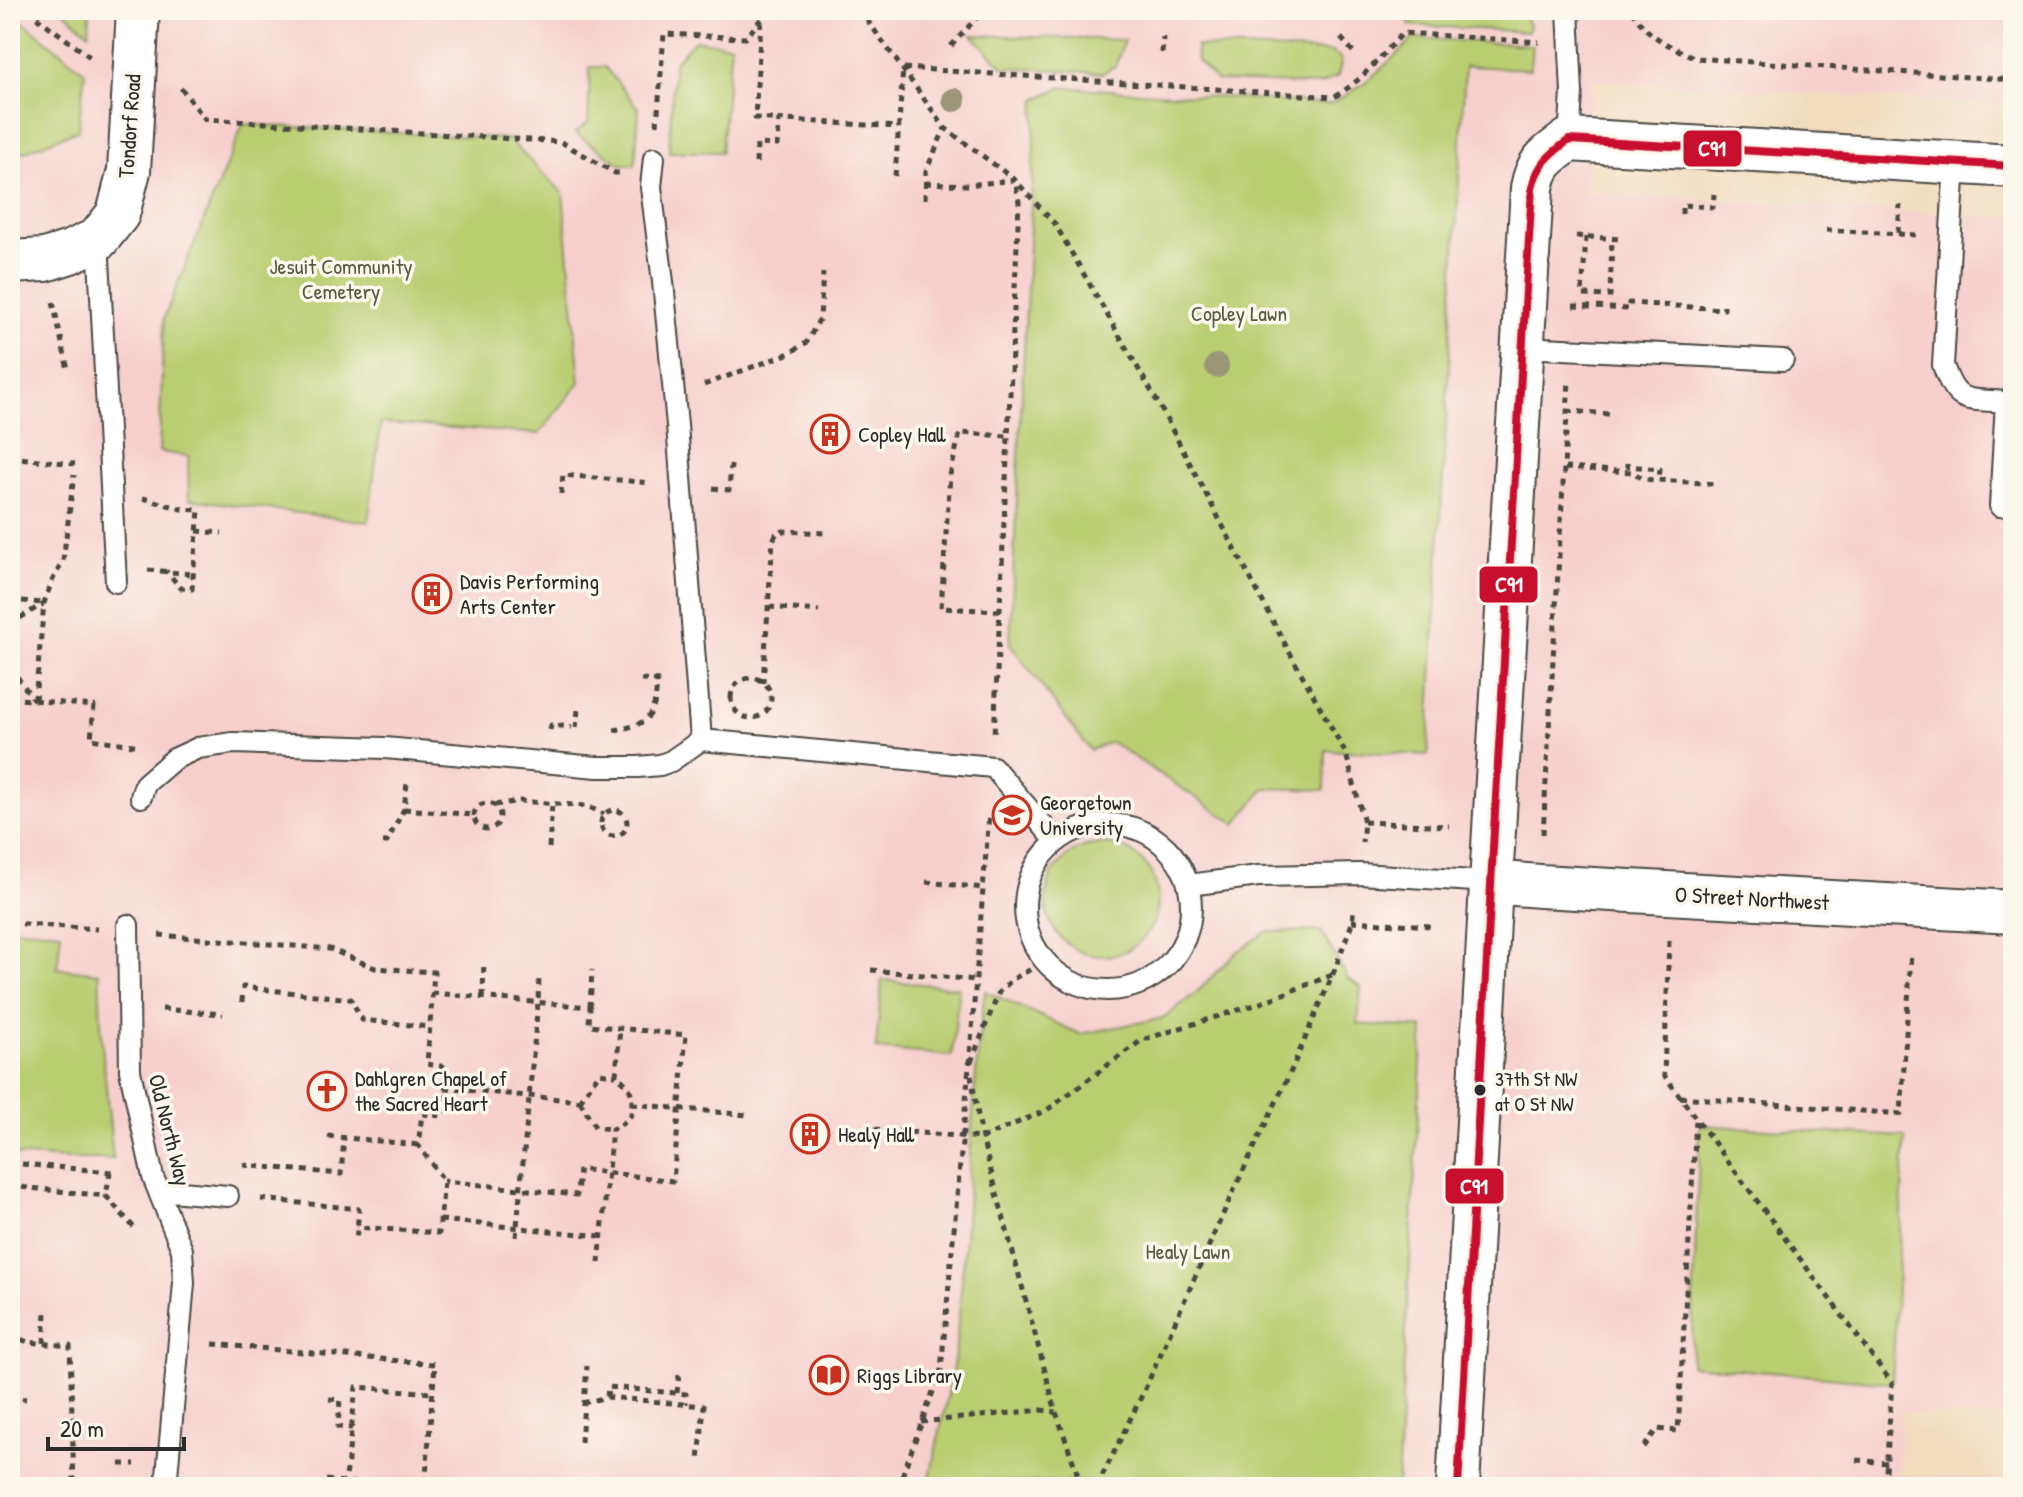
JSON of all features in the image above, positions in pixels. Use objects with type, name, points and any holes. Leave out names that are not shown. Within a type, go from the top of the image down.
[{"type":"street","name":"Tondorf Road","points":[[98,239],[118,214],[129,171],[138,10]]},
{"type":"street","points":[[1458,1487],[1491,882],[1535,173],[1542,161],[1560,146],[2013,166]]},
{"type":"street","points":[[10,262],[45,260],[98,239]]},
{"type":"street","name":"O Street Northwest","points":[[1491,882],[2013,912]]},
{"type":"lane","points":[[1560,146],[1572,93],[1568,10]]},
{"type":"lane","points":[[654,158],[651,187],[682,486],[701,740]]},
{"type":"lane","points":[[1955,162],[1943,365],[1954,391],[1961,398],[2006,402],[2000,506]]},
{"type":"lane","points":[[98,239],[116,582]]},
{"type":"lane","points":[[1523,347],[1783,360]]},
{"type":"lane","points":[[141,797],[145,784],[174,759],[198,748],[233,743],[385,748],[597,767],[638,767],[671,761],[701,740],[993,767],[1056,841]]},
{"type":"lane","points":[[1107,823],[1134,828],[1158,840],[1177,860],[1189,885],[1192,913],[1185,940],[1170,964],[1147,982],[1120,990],[1092,990],[1065,980],[1044,962],[1030,939],[1024,912],[1026,885],[1038,860],[1056,841],[1080,828],[1107,823]]},
{"type":"lane","points":[[1189,885],[1258,876],[1360,874],[1491,882]]},
{"type":"lane","name":"Old North Way","points":[[128,928],[130,1071],[153,1177],[182,1250],[184,1283],[166,1487]]},
{"type":"lane","points":[[158,1190],[228,1196]]},
{"type":"path","points":[[27,10],[90,57]]},
{"type":"path","points":[[654,158],[664,34],[746,38],[768,10]]},
{"type":"path","points":[[860,10],[945,128],[1015,180],[1055,224],[1158,403],[1346,754],[1364,822],[1352,921],[1333,974],[1145,1389],[1097,1487]]},
{"type":"path","points":[[1632,10],[1636,18],[1661,42],[1696,58],[2013,80]]},
{"type":"path","points":[[951,46],[981,13]]},
{"type":"path","points":[[761,20],[755,118],[898,127]]},
{"type":"path","points":[[903,68],[1334,97],[1349,89],[1403,33],[1540,42]]},
{"type":"path","points":[[1162,53],[1163,37]]},
{"type":"path","points":[[1341,38],[1356,55]]},
{"type":"path","points":[[895,176],[903,68]]},
{"type":"path","points":[[181,88],[205,119],[561,142],[615,173]]},
{"type":"path","points":[[756,163],[757,144],[777,145],[779,119]]},
{"type":"path","points":[[925,199],[926,171],[945,128]]},
{"type":"path","points":[[10,154],[16,169]]},
{"type":"path","points":[[926,183],[967,185],[1015,180]]},
{"type":"path","points":[[898,1487],[941,1370],[963,1137],[993,767],[1019,202],[1015,180]]},
{"type":"path","points":[[1682,214],[1682,205],[1713,207],[1714,194]]},
{"type":"path","points":[[1898,233],[1900,205]]},
{"type":"path","points":[[1576,250],[1577,224]]},
{"type":"path","points":[[1826,230],[1925,235]]},
{"type":"path","points":[[1576,236],[1620,239]]},
{"type":"path","points":[[1586,237],[1582,295],[1610,296],[1612,239]]},
{"type":"path","points":[[694,389],[790,353],[807,342],[820,318],[823,273]]},
{"type":"path","points":[[50,290],[70,375]]},
{"type":"path","points":[[1543,834],[1574,292]]},
{"type":"path","points":[[1573,306],[1629,309],[1629,303],[1724,309],[1724,305]]},
{"type":"path","points":[[1567,411],[1610,414]]},
{"type":"path","points":[[1000,611],[941,608],[955,441],[960,433],[1008,436]]},
{"type":"path","points":[[10,457],[75,464],[63,561],[44,603],[35,700]]},
{"type":"path","points":[[1627,463],[1627,466],[1660,469],[1659,480]]},
{"type":"path","points":[[729,490],[731,465]]},
{"type":"path","points":[[1565,468],[1633,472],[1643,479],[1718,484]]},
{"type":"path","points":[[561,494],[563,475],[682,486]]},
{"type":"path","points":[[182,509],[199,510],[192,589],[181,588],[166,571],[193,574]]},
{"type":"path","points":[[197,531],[222,533]]},
{"type":"path","points":[[763,683],[752,679],[736,686],[732,692],[732,704],[740,715],[753,718],[765,713],[771,701],[768,688],[763,683],[773,541],[776,534],[783,531],[826,533]]},
{"type":"path","points":[[10,600],[44,603]]},
{"type":"path","points":[[10,624],[44,603]]},
{"type":"path","points":[[769,607],[819,611]]},
{"type":"path","points":[[10,667],[35,700]]},
{"type":"path","points":[[608,731],[637,726],[654,709],[657,681],[641,680]]},
{"type":"path","points":[[10,698],[94,706],[91,739],[142,746]]},
{"type":"path","points":[[576,728],[578,710]]},
{"type":"path","points":[[551,725],[586,729]]},
{"type":"path","points":[[383,842],[387,842],[404,809],[407,783]]},
{"type":"path","points":[[495,805],[518,801],[587,806],[604,814]]},
{"type":"path","points":[[488,802],[500,812],[500,820],[486,829],[478,825],[474,815],[479,805],[488,802]]},
{"type":"path","points":[[549,848],[552,804]]},
{"type":"path","points":[[404,809],[474,815]]},
{"type":"path","points":[[616,810],[624,814],[628,822],[623,834],[610,836],[603,831],[600,822],[604,814],[616,810]]},
{"type":"path","points":[[1364,822],[1449,826]]},
{"type":"path","points":[[926,882],[984,888]]},
{"type":"path","points":[[1352,921],[1430,926]]},
{"type":"path","points":[[10,923],[62,926]]},
{"type":"path","points":[[128,928],[330,949],[375,968],[434,972],[427,1064],[447,1067],[443,1116],[422,1114],[418,1145],[444,1181],[439,1233],[357,1227]]},
{"type":"path","points":[[1669,941],[1664,1075],[1892,1383],[1885,1487]]},
{"type":"path","points":[[1680,1097],[1901,1114],[1911,954]]},
{"type":"path","points":[[483,997],[484,961]]},
{"type":"path","points":[[1044,962],[1013,979],[999,992],[969,1067],[982,1138],[1056,1412],[1082,1487]]},
{"type":"path","points":[[444,1181],[577,1195],[579,1169],[673,1181],[686,1035],[589,1025],[592,970]]},
{"type":"path","points":[[871,970],[976,980]]},
{"type":"path","points":[[874,1129],[982,1138],[1047,1110],[1142,1040],[1258,1004],[1333,974]]},
{"type":"path","points":[[516,1237],[539,978]]},
{"type":"path","points":[[242,1002],[243,987],[351,999],[362,1020],[430,1027]]},
{"type":"path","points":[[432,993],[590,1007]]},
{"type":"path","points":[[187,1011],[223,1014]]},
{"type":"path","points":[[616,1075],[620,1028]]},
{"type":"path","points":[[599,1073],[616,1075],[627,1084],[632,1094],[631,1115],[612,1129],[595,1127],[580,1101],[599,1073]]},
{"type":"path","points":[[445,1088],[580,1101]]},
{"type":"path","points":[[632,1104],[748,1115]]},
{"type":"path","points":[[1644,1447],[1657,1429],[1678,1431],[1696,1118]]},
{"type":"path","points":[[599,1263],[612,1129]]},
{"type":"path","points":[[328,1136],[418,1145]]},
{"type":"path","points":[[248,1165],[341,1174],[344,1138]]},
{"type":"path","points":[[10,1163],[110,1172],[106,1196]]},
{"type":"path","points":[[10,1186],[106,1196],[144,1240]]},
{"type":"path","points":[[228,1196],[359,1209],[356,1241]]},
{"type":"path","points":[[440,1220],[601,1236]]},
{"type":"path","points":[[44,1343],[46,1312]]},
{"type":"path","points":[[10,1335],[28,1342],[70,1346],[76,1466],[74,1487]]},
{"type":"path","points":[[206,1343],[435,1364],[425,1487]]},
{"type":"path","points":[[581,1442],[587,1366]]},
{"type":"path","points":[[677,1393],[679,1375]]},
{"type":"path","points":[[345,1485],[356,1387],[433,1393]]},
{"type":"path","points":[[607,1397],[608,1387],[677,1393],[686,1394],[686,1404]]},
{"type":"path","points":[[10,1397],[26,1399]]},
{"type":"path","points":[[583,1403],[607,1397],[704,1406],[705,1425],[699,1461]]},
{"type":"path","points":[[329,1399],[340,1400],[338,1427],[352,1428]]},
{"type":"path","points":[[921,1422],[1041,1410],[1056,1412]]},
{"type":"path","points":[[1857,1460],[1887,1463]]},
{"type":"path","points":[[326,1480],[345,1485],[391,1487]]},
{"type":"shaded area","name":"Georgetown University","points":[[10,10],[2013,10],[2013,106],[1593,80],[1585,192],[2013,218],[2013,1418],[1902,1412],[1898,1475],[2013,1481],[2013,1487],[10,1487]]},
{"type":"green space","points":[[62,10],[90,10],[89,33]]},
{"type":"green space","points":[[1410,10],[1522,10],[1529,25],[1528,32],[1409,25]]},
{"type":"green space","points":[[10,11],[85,72],[78,130],[21,153],[10,124]]},
{"type":"green space","points":[[972,35],[1124,40],[1116,65],[1103,73],[1003,67]]},
{"type":"green space","name":"Copley Lawn","points":[[1414,38],[1532,45],[1530,69],[1465,66],[1428,755],[1326,750],[1325,790],[1265,788],[1236,824],[1111,742],[1090,750],[1010,644],[1036,99],[1062,87],[1330,104],[1364,83]]},
{"type":"green space","points":[[695,40],[731,45],[721,152],[669,152],[674,62]]},
{"type":"green space","points":[[1196,46],[1332,52],[1342,59],[1338,76],[1320,85],[1217,81],[1197,61]]},
{"type":"green space","points":[[590,67],[605,67],[639,109],[635,165],[620,164],[575,133],[588,123]]},
{"type":"green space","name":"Jesuit Community Cemetery","points":[[243,124],[508,139],[563,193],[580,382],[539,434],[381,423],[368,522],[189,499],[188,456],[159,452],[164,318]]},
{"type":"green space","points":[[1102,844],[1124,848],[1142,860],[1154,878],[1158,900],[1154,922],[1142,940],[1124,952],[1102,956],[1080,952],[1062,940],[1050,922],[1046,900],[1050,878],[1062,860],[1080,848]]},
{"type":"green space","points":[[10,928],[61,932],[57,968],[99,973],[102,1045],[113,1159],[10,1155]]},
{"type":"green space","name":"Healy Lawn","points":[[1321,931],[1348,979],[1361,987],[1358,1024],[1423,1028],[1397,1487],[1157,1487],[1157,1481],[929,1483],[956,1345],[985,991],[1080,1034],[1164,1018],[1198,991],[1237,952],[1266,932]]},
{"type":"green space","points":[[882,980],[959,988],[952,1056],[876,1049]]},
{"type":"green space","points":[[1700,1125],[1905,1137],[1892,1383],[1691,1365]]},
{"type":"transit line","name":"C91","points":[[1458,1487],[1532,188],[1537,173],[1550,155],[1569,140],[2013,166]]},
{"type":"place","name":"Copley Hall","points":[[830,434]]},
{"type":"place","name":"Davis Performing Arts Center","points":[[432,594]]},
{"type":"place","name":"Georgetown University","points":[[1012,815]]},
{"type":"place","name":"37th St NW at O St NW","points":[[1480,1090]]},
{"type":"place","name":"Dahlgren Chapel of the Sacred Heart","points":[[327,1091]]},
{"type":"place","name":"Healy Hall","points":[[810,1134]]},
{"type":"place","name":"Riggs Library","points":[[829,1375]]}]
